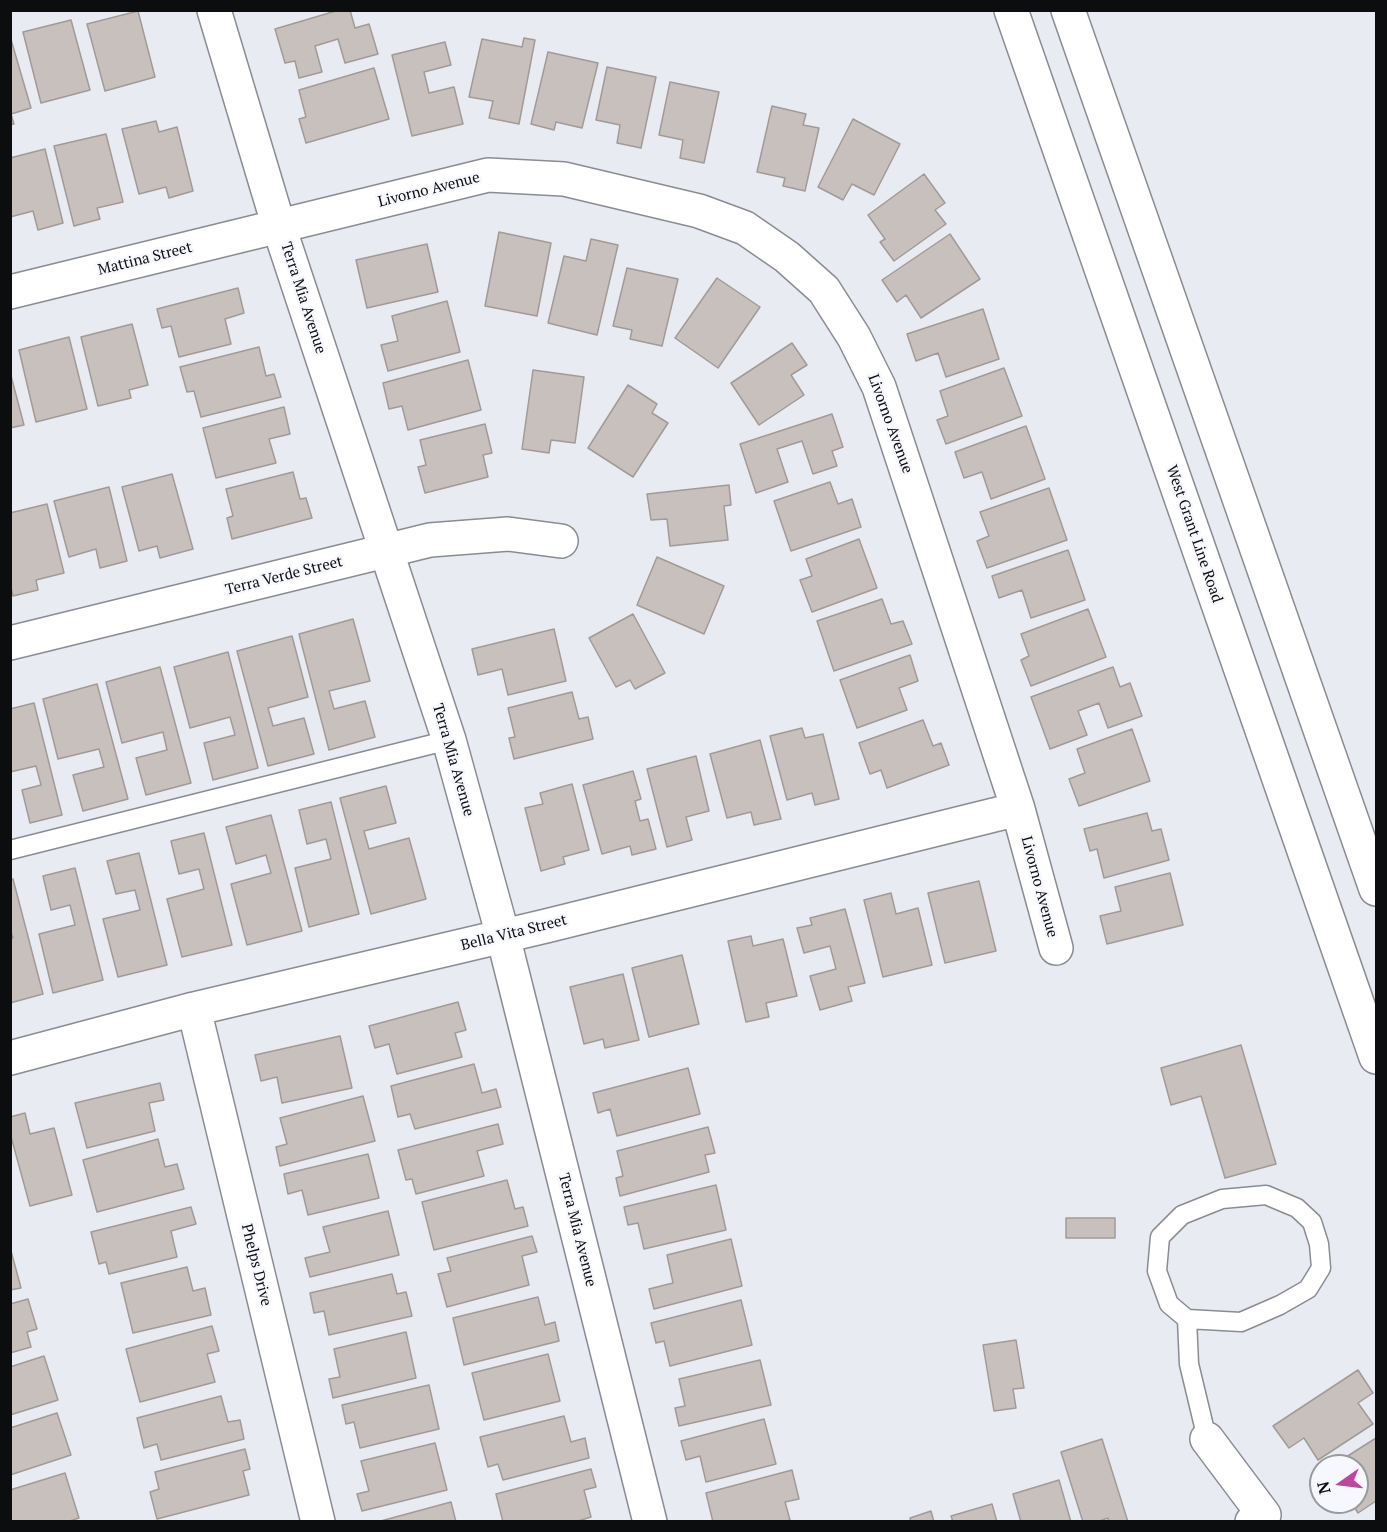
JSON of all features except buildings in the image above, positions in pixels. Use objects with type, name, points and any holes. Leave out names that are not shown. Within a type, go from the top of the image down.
[{"type":"street","name":"Terra Mia Avenue","points":[[214,10],[279,227],[449,740],[503,936],[650,1521]]},
{"type":"street","name":"West Grant Line Road","points":[[1011,10],[1377,1058]]},
{"type":"street","points":[[1068,10],[1368,839],[1377,889]]},
{"type":"street","name":"Livorno Avenue","points":[[279,227],[488,175],[564,179],[699,211],[745,228],[787,257],[824,290],[854,337],[879,387],[1018,809],[1056,948]]},
{"type":"street","name":"Mattina Street","points":[[10,292],[279,227]]},
{"type":"street","name":"Terra Verde Street","points":[[10,643],[430,540],[508,534],[561,541]]},
{"type":"street","name":"Bella Vita Street","points":[[10,1058],[194,1009],[503,936],[1018,809]]},
{"type":"street","name":"Phelps Drive","points":[[194,1009],[318,1521]]},
{"type":"street","points":[[1207,1439],[1264,1515],[1252,1521]]},
{"type":"lane","points":[[10,850],[449,740]]},
{"type":"lane","points":[[1187,1319],[1241,1322],[1280,1305],[1308,1289],[1321,1268],[1319,1244],[1312,1222],[1297,1208],[1266,1195],[1222,1199],[1182,1215],[1160,1237],[1157,1271],[1169,1304],[1187,1319],[1189,1364],[1207,1439]]}]
